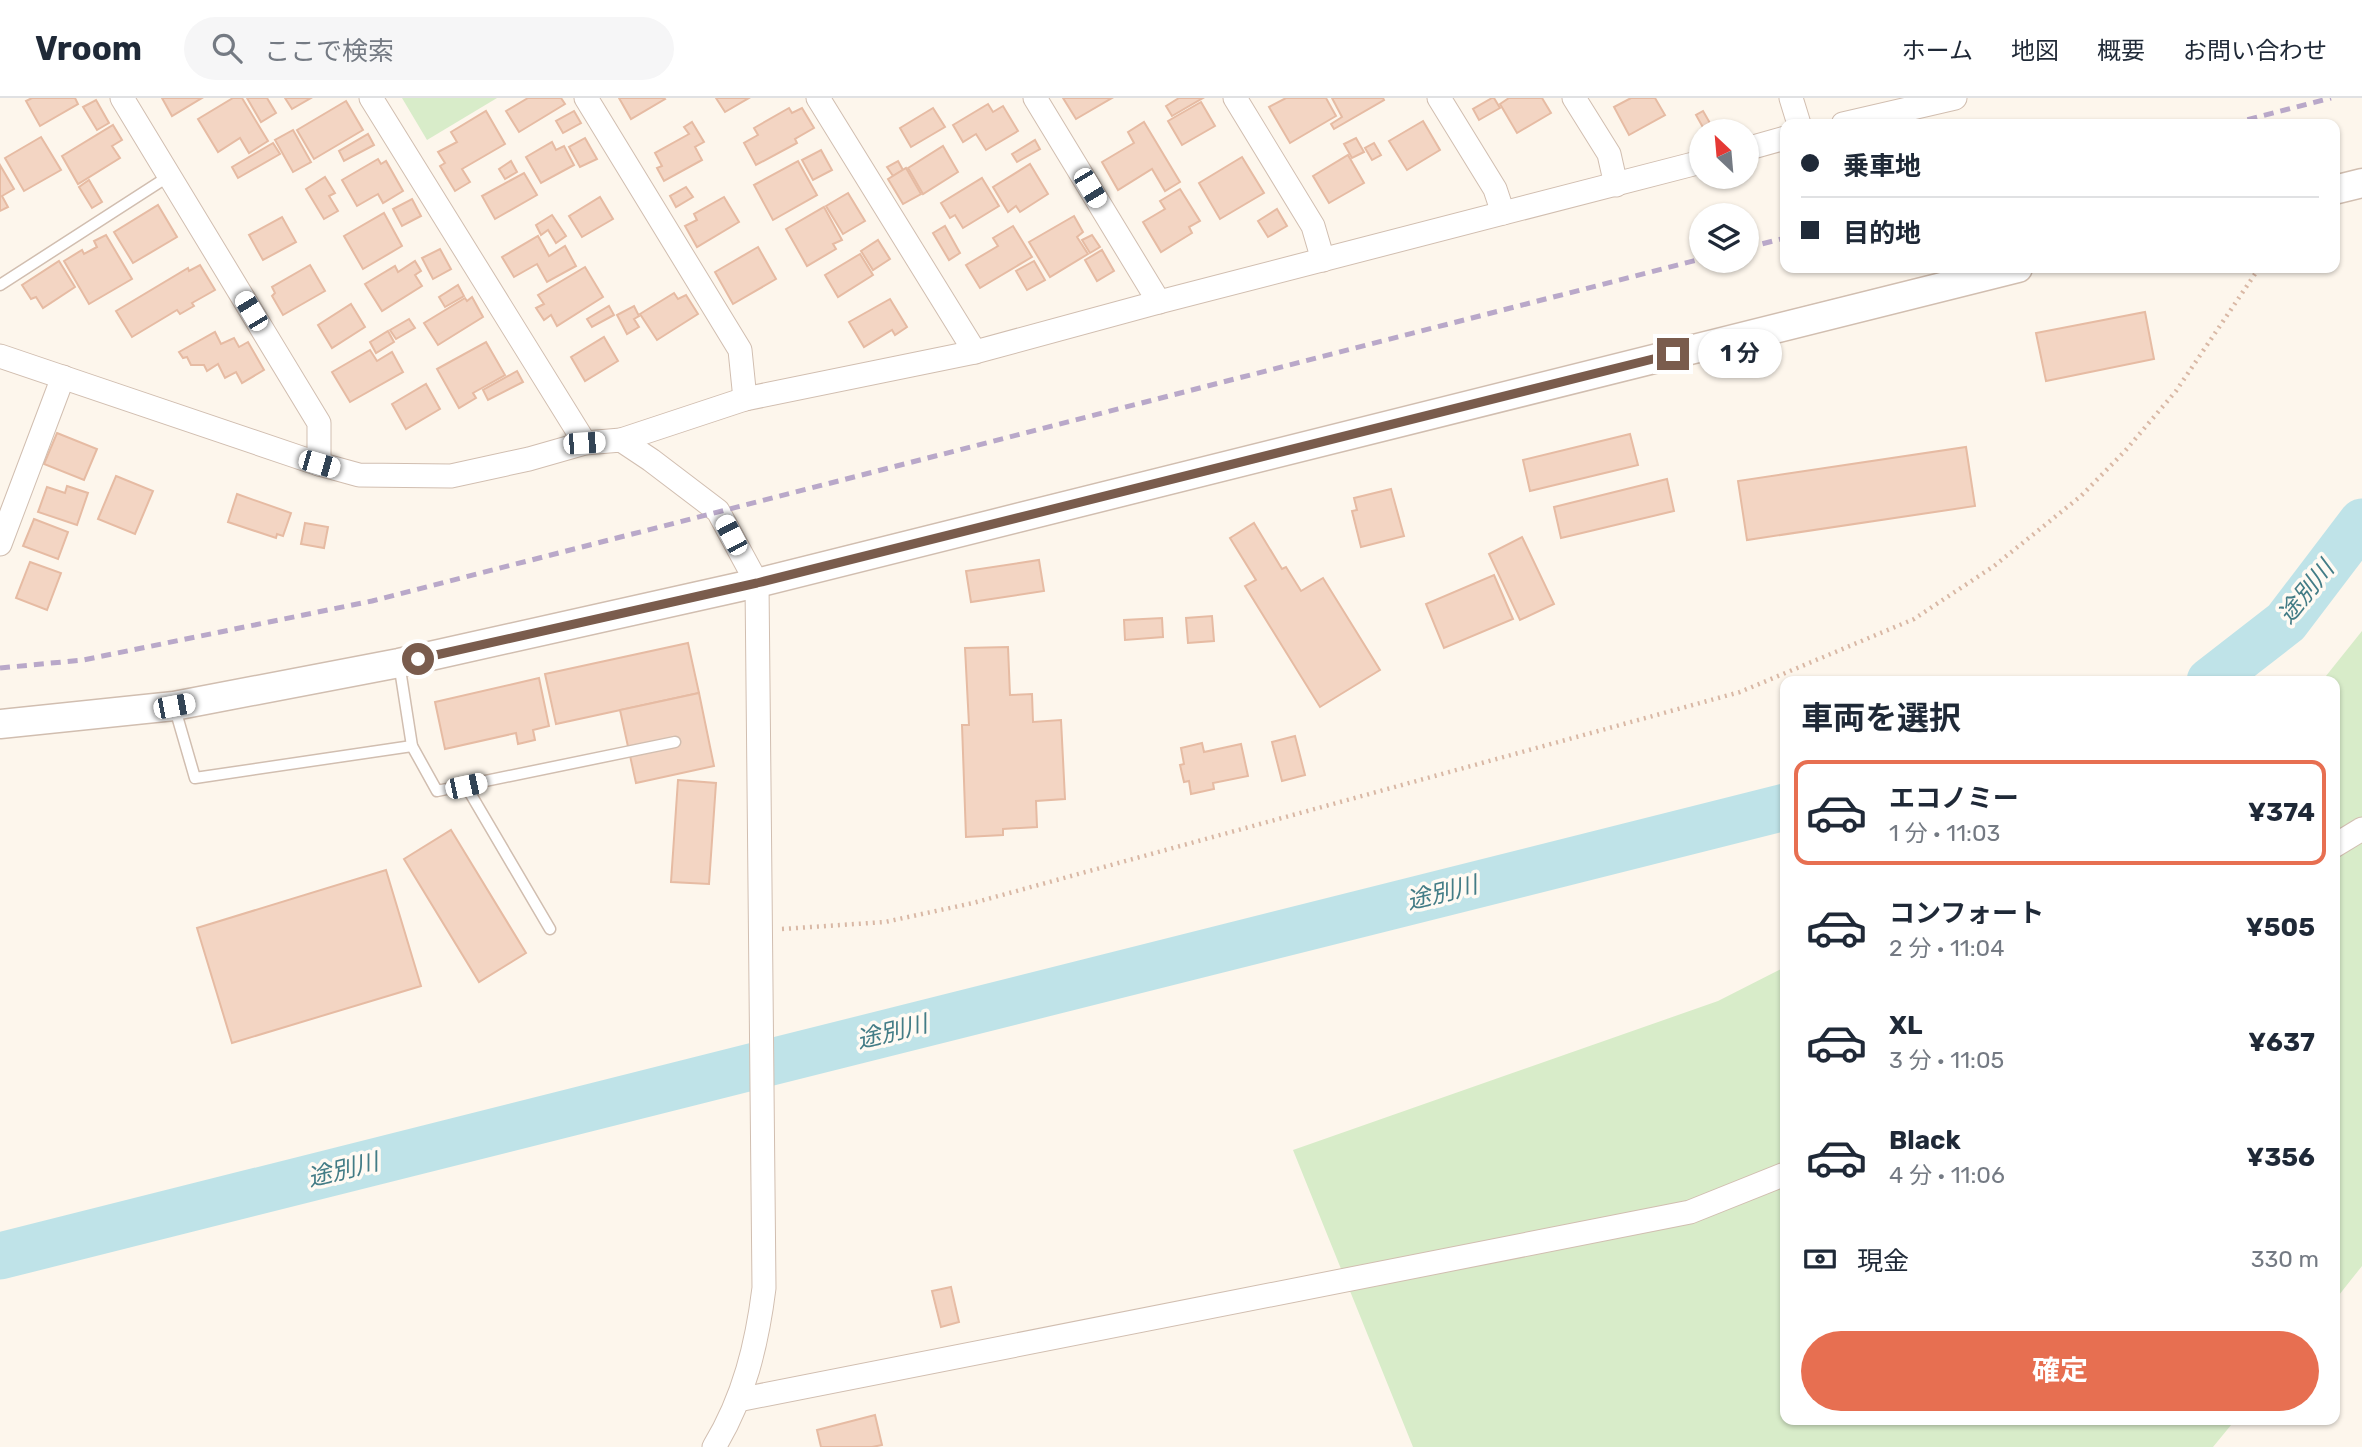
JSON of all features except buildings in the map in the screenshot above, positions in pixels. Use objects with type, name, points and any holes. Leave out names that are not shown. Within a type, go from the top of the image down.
[{"type":"street","points":[[122,98],[319,423],[319,464]]},
{"type":"street","points":[[371,98],[584,443]]},
{"type":"street","points":[[586,98],[740,350],[745,399]]},
{"type":"street","points":[[818,98],[975,352]]},
{"type":"street","points":[[1035,98],[1159,302]]},
{"type":"street","points":[[1235,98],[1313,226],[1323,260]]},
{"type":"street","points":[[1439,98],[1494,189],[1503,213]]},
{"type":"street","points":[[1574,98],[1609,154],[1616,185]]},
{"type":"street","points":[[1791,98],[1797,119]]},
{"type":"street","points":[[1865,119],[1955,98]]},
{"type":"street","points":[[1759,145],[1780,139]]},
{"type":"street","points":[[0,356],[319,464],[359,475],[451,476],[529,459],[584,443],[621,440],[745,399],[975,352],[1689,165]]},
{"type":"street","points":[[2340,188],[2362,183]]},
{"type":"street","points":[[0,724],[174,706],[399,663],[757,583],[1998,273]]},
{"type":"street","points":[[0,544],[63,377]]},
{"type":"street","points":[[621,440],[718,511],[757,583],[764,1288],[758,1337],[738,1400],[714,1447]]},
{"type":"street","points":[[2340,842],[2362,829]]},
{"type":"street","points":[[738,1400],[1690,1212],[1780,1176]]},
{"type":"lane","points":[[0,285],[169,176]]},
{"type":"lane","points":[[399,663],[412,746],[438,791],[675,742]]},
{"type":"lane","points":[[174,706],[195,778],[412,746]]},
{"type":"lane","points":[[466,786],[550,929]]},
{"type":"path","points":[[760,929],[885,922],[973,903],[1740,692],[1914,619],[1994,566],[2081,496],[2125,451],[2176,391],[2256,273]]},
{"type":"green space","points":[[402,98],[497,98],[427,140]]},
{"type":"green space","points":[[2362,631],[2362,1266],[2340,1294],[2340,676],[2326,676]]},
{"type":"green space","points":[[1780,970],[1780,1425],[2231,1425],[2213,1447],[1413,1447],[1293,1150],[1718,1001]]},
{"type":"waterway","name":"途別川","points":[[2216,676],[2286,622],[2362,522]]},
{"type":"waterway","name":"途別川","points":[[0,1256],[1780,808]]},
{"type":"railway","points":[[2250,119],[2331,98]]},
{"type":"railway","points":[[1759,245],[1780,239]]},
{"type":"railway","points":[[0,668],[83,660],[372,601],[1689,262]]},
{"type":"route","points":[[418,659],[757,583],[1673,354]]}]
